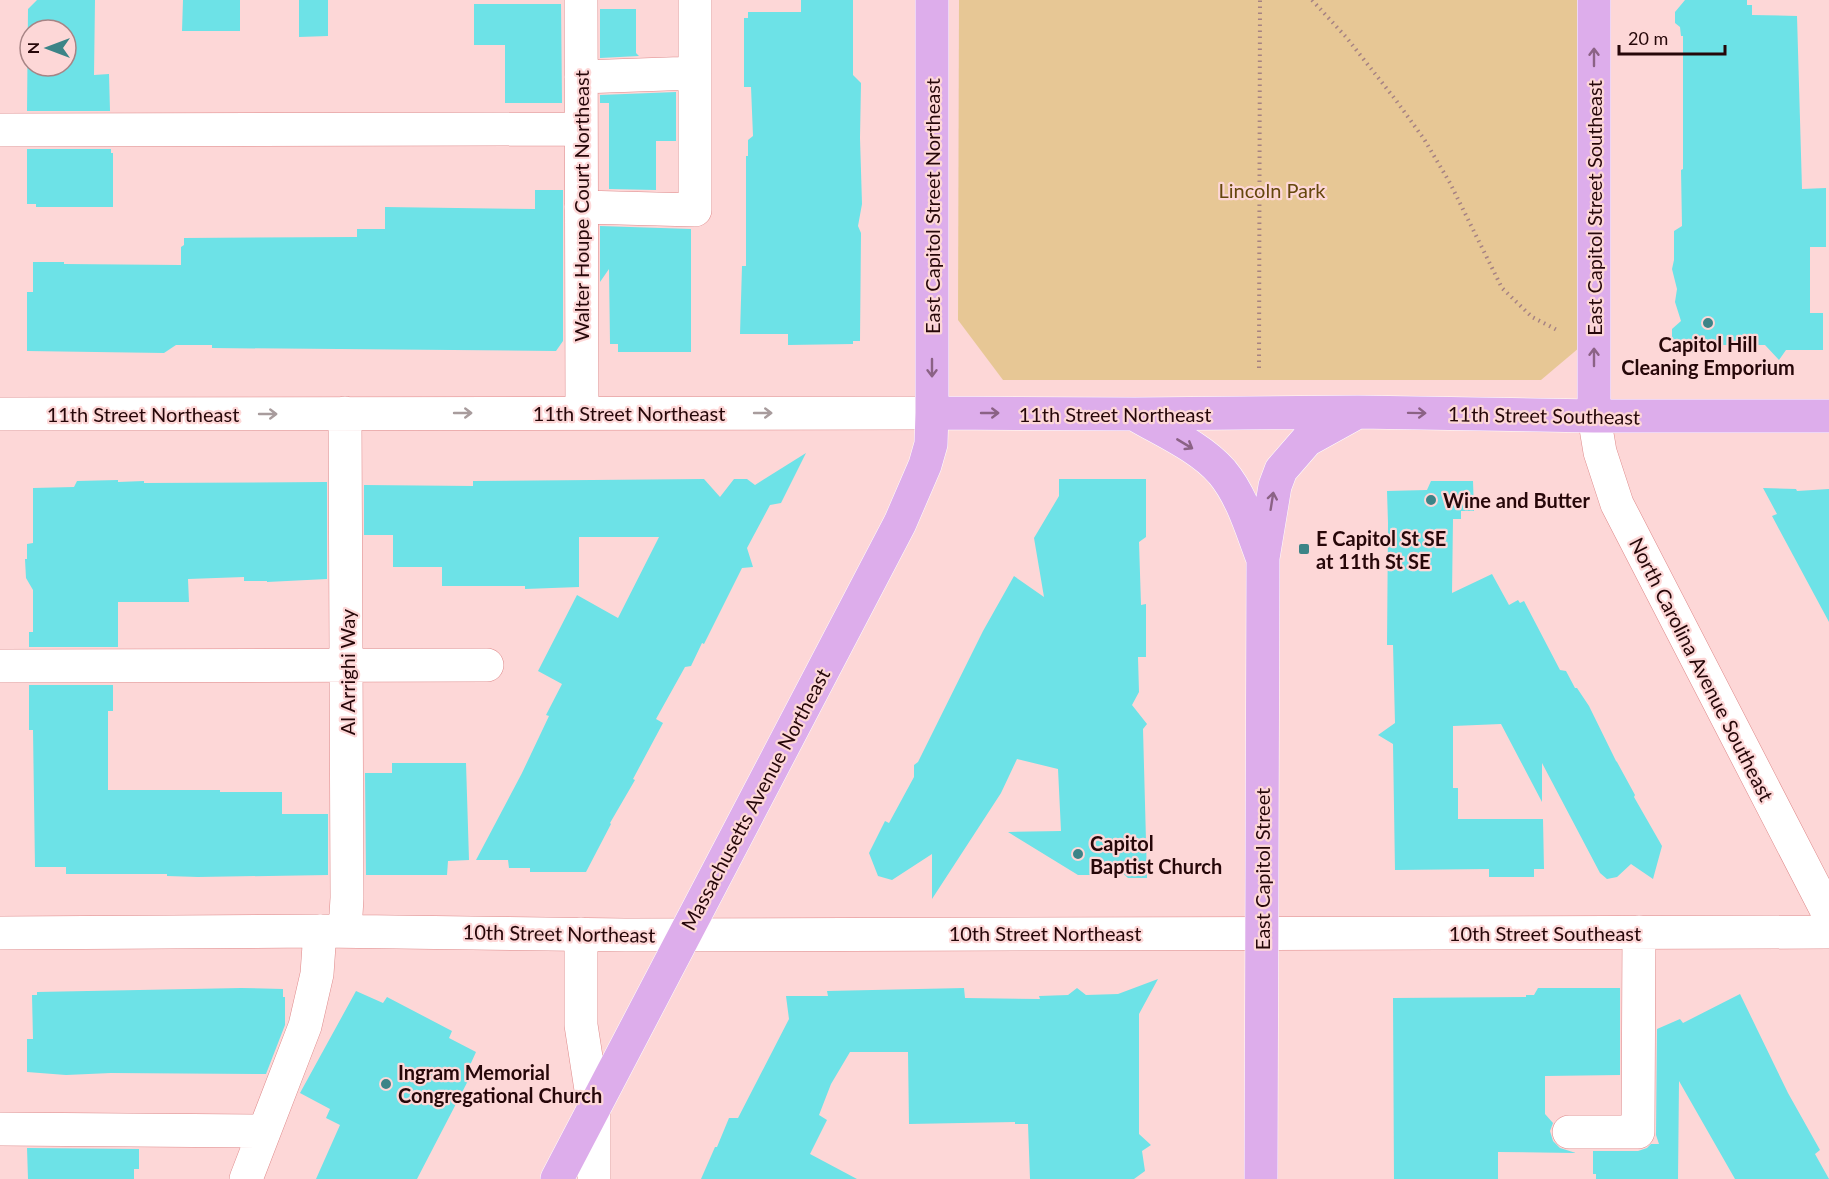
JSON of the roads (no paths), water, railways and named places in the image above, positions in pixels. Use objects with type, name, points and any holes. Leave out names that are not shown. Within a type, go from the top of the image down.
[{"type":"main road","name":"East Capitol Street Northeast","points":[[932,0],[932,413]]},
{"type":"main road","name":"East Capitol Street Southeast","points":[[1594,0],[1594,416]]},
{"type":"main road","points":[[1263,558],[1275,486],[1281,470],[1307,440],[1358,412]]},
{"type":"main road","name":"11th Street Northeast","points":[[932,413],[1259,413]]},
{"type":"main road","name":"Massachusetts Avenue Northeast","points":[[557,1179],[900,523],[925,465],[931,444],[932,413]]},
{"type":"main road","name":"11th Street Southeast","points":[[1259,413],[1829,416]]},
{"type":"main road","points":[[1135,414],[1204,455],[1221,472],[1240,502],[1263,558]]},
{"type":"main road","name":"East Capitol Street","points":[[1261,1179],[1263,558]]},
{"type":"street","name":"Walter Houpe Court Northeast","points":[[581,0],[582,412]]},
{"type":"street","points":[[581,207],[695,210],[695,0]]},
{"type":"street","points":[[581,77],[695,74]]},
{"type":"street","points":[[0,130],[581,129]]},
{"type":"street","name":"Al Arrighi Way","points":[[246,1179],[305,1026],[317,974],[332,931],[347,898],[348,664],[345,413]]},
{"type":"street","name":"11th Street Northeast","points":[[0,414],[932,413]]},
{"type":"street","name":"North Carolina Avenue Southeast","points":[[1594,416],[1600,452],[1617,504],[1829,915]]},
{"type":"street","points":[[0,666],[487,665]]},
{"type":"street","name":"10th Street Northeast","points":[[0,933],[332,931],[581,934],[1262,934]]},
{"type":"street","points":[[1569,1132],[1638,1132],[1639,932]]},
{"type":"street","name":"10th Street Southeast","points":[[1262,934],[1829,932]]},
{"type":"street","points":[[581,934],[581,1025],[594,1109],[594,1179]]},
{"type":"street","points":[[0,1129],[264,1131]]},
{"type":"place","name":"Capitol Hill Cleaning Emporium","points":[[1708,323]]},
{"type":"place","name":"Wine and Butter","points":[[1431,500]]},
{"type":"place","name":"E Capitol St SE at 11th St SE","points":[[1304,549]]},
{"type":"place","name":"Capitol Baptist Church","points":[[1078,854]]},
{"type":"place","name":"Ingram Memorial Congregational Church","points":[[386,1084]]},
{"type":"park label","name":"Lincoln Park","points":[[1272,190]]}]
